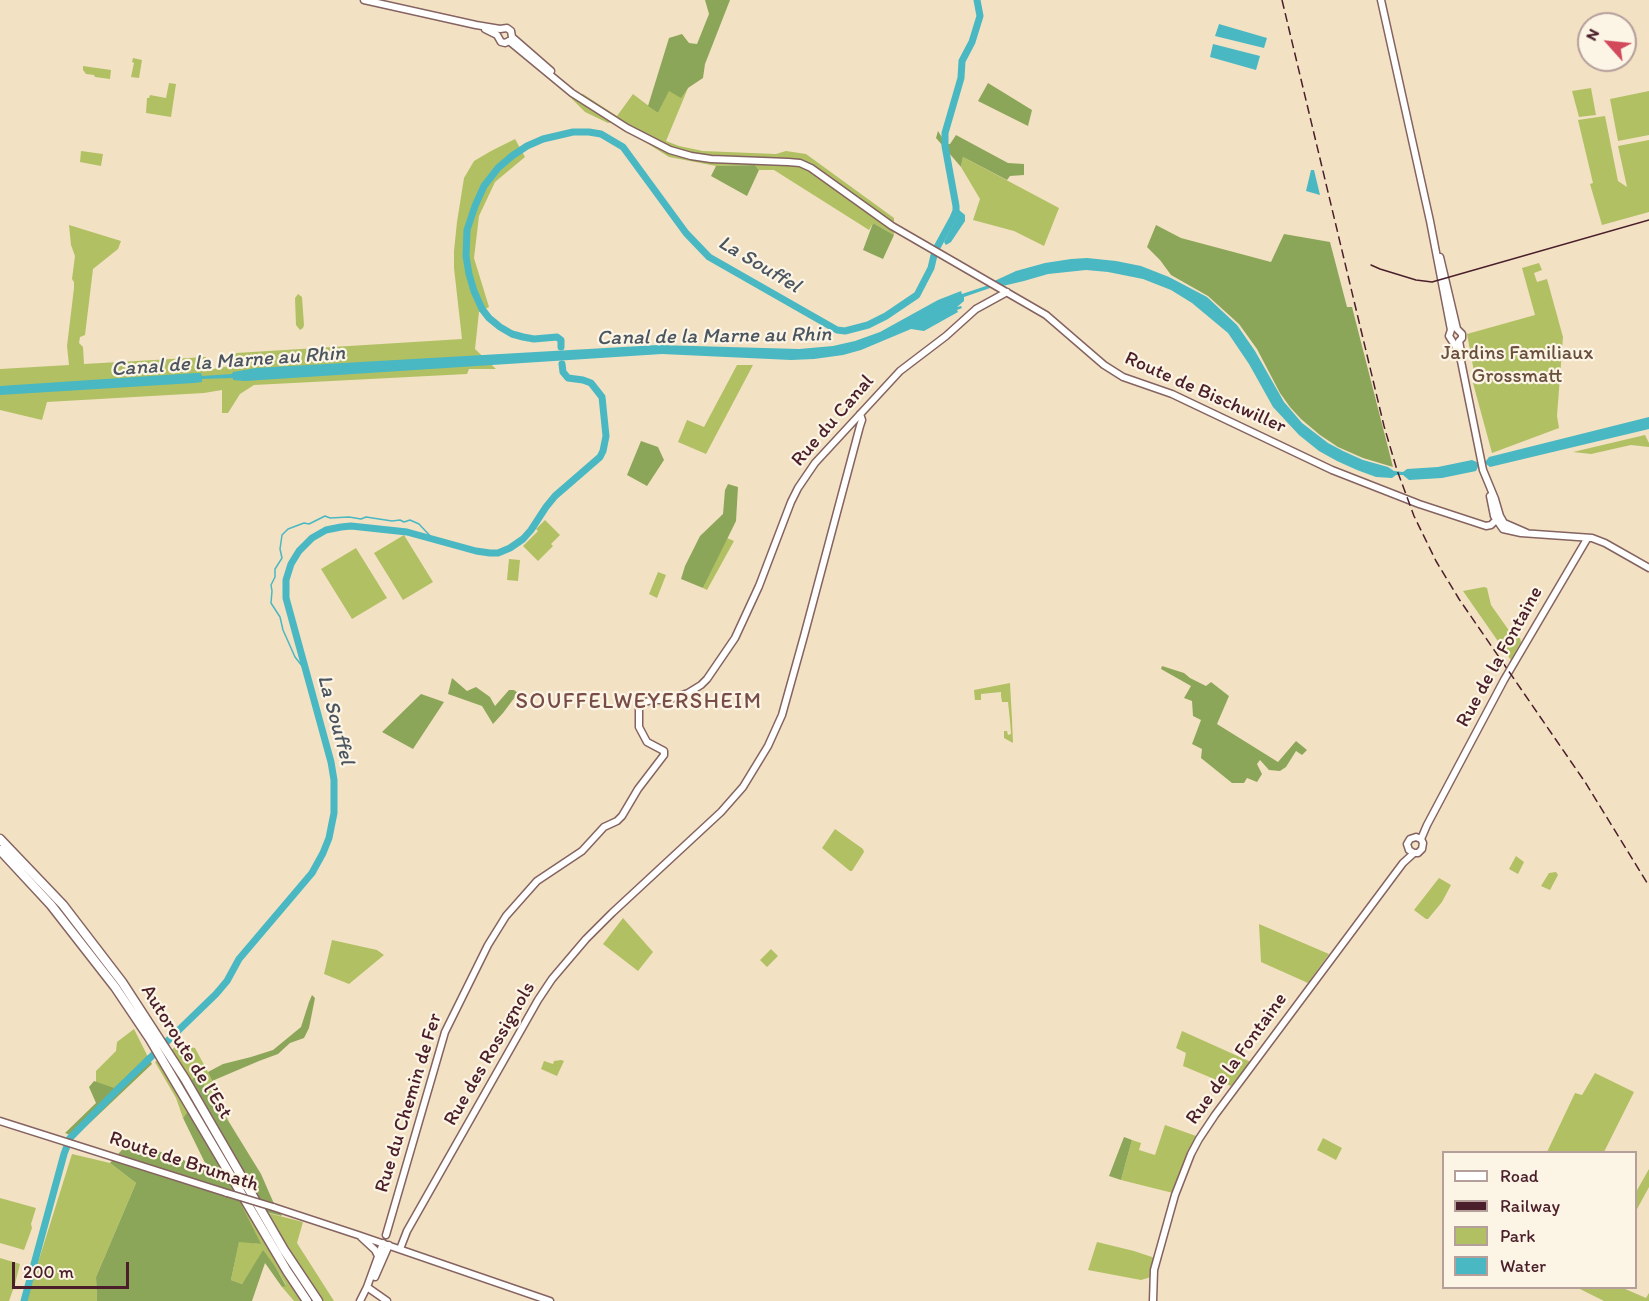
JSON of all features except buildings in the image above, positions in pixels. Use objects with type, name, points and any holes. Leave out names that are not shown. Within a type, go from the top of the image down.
[{"type":"highway","points":[[0,834],[63,905]]},
{"type":"highway","name":"Autoroute de l’Est","points":[[0,839],[63,905],[116,974],[284,1250],[318,1301]]},
{"type":"highway","name":"Autoroute de l’Est","points":[[0,849],[51,905],[153,1036]]},
{"type":"highway","name":"Autoroute de l’Est","points":[[168,1061],[287,1271],[307,1301]]},
{"type":"street","points":[[364,0],[477,25],[498,32]]},
{"type":"street","points":[[1382,0],[1397,68],[1404,86],[1418,153],[1420,177],[1454,330]]},
{"type":"street","points":[[505,27],[509,29],[510,39],[505,43],[501,42],[498,32],[505,27]]},
{"type":"street","name":"Route de Bischwiller","points":[[510,39],[585,101],[647,139],[682,154],[717,160],[788,162],[808,166],[878,217],[1046,315],[1104,365],[1123,377],[1172,394],[1369,485],[1478,523],[1497,518]]},
{"type":"street","name":"Rue du Canal","points":[[664,751],[647,742],[639,727],[639,706],[652,700],[667,700],[688,693],[701,685],[732,645],[759,586],[791,502],[815,463],[900,371],[946,336],[976,309],[1007,292]]},
{"type":"street","points":[[1454,330],[1449,336],[1456,342],[1483,471],[1495,499],[1497,518],[1527,533],[1598,540],[1647,565]]},
{"type":"street","points":[[1454,330],[1461,332],[1462,336],[1456,342]]},
{"type":"street","name":"Rue des Rossignols","points":[[391,1246],[407,1231],[543,992],[556,974],[619,906],[710,824],[739,792],[768,746],[782,715],[862,420],[860,414]]},
{"type":"street","name":"Rue de la Fontaine","points":[[1419,838],[1504,680],[1587,539]]},
{"type":"street","name":"Rue du Chemin de Fer","points":[[386,1235],[445,1032],[488,945],[506,916],[530,887],[582,851],[597,833],[622,816],[638,789],[664,755],[664,751]]},
{"type":"street","points":[[1413,837],[1419,838],[1423,843],[1422,849],[1418,853],[1411,851],[1407,847],[1408,841],[1413,837]]},
{"type":"street","name":"Rue de la Fontaine","points":[[1153,1301],[1154,1270],[1175,1195],[1199,1140],[1229,1096],[1411,851]]},
{"type":"street","name":"Route de Brumath","points":[[0,1121],[273,1207],[550,1301]]},
{"type":"street","name":"Route de Brumath","points":[[358,1235],[375,1250],[378,1256]]},
{"type":"street","points":[[360,1301],[378,1256],[391,1246]]},
{"type":"street","points":[[367,1287],[375,1277],[391,1246]]},
{"type":"street","points":[[367,1287],[387,1301]]},
{"type":"green space","points":[[705,0],[730,0],[705,64],[703,78],[688,88],[681,98],[669,91],[658,113],[648,106],[669,38],[682,34],[689,43],[697,44],[709,14]]},
{"type":"green space","points":[[133,58],[142,60],[139,78],[131,77]]},
{"type":"green space","points":[[83,66],[111,70],[110,79],[86,74]]},
{"type":"green space","points":[[169,83],[176,84],[171,117],[146,113],[147,98],[150,95],[166,98]]},
{"type":"green space","points":[[988,83],[1032,110],[1028,126],[978,101]]},
{"type":"green space","points":[[688,88],[666,141],[703,151],[776,154],[786,151],[806,154],[894,218],[894,235],[873,223],[869,230],[774,170],[759,170],[755,165],[716,166],[669,157],[613,122],[608,123],[585,112],[569,96],[583,94],[617,116],[633,94],[658,113],[669,90]]},
{"type":"green space","points":[[1591,88],[1596,115],[1579,117],[1572,91]]},
{"type":"green space","points":[[1649,91],[1649,135],[1618,141],[1610,99]]},
{"type":"green space","points":[[1605,116],[1618,181],[1627,187],[1618,146],[1649,140],[1649,212],[1602,225],[1590,184],[1593,183],[1578,120]]},
{"type":"green space","points":[[938,131],[946,144],[950,144],[956,135],[1008,163],[1024,164],[1024,175],[1010,176],[1007,180],[963,157],[961,167],[936,138]]},
{"type":"green space","points":[[515,139],[525,157],[495,182],[479,216],[474,258],[489,307],[479,312],[475,349],[496,369],[469,369],[467,374],[254,385],[240,394],[228,413],[222,413],[222,390],[47,402],[42,420],[0,410],[0,369],[69,365],[67,346],[74,288],[72,279],[75,256],[71,245],[69,225],[121,241],[118,249],[93,269],[85,335],[80,337],[79,343],[83,347],[84,364],[206,357],[207,370],[230,366],[236,353],[462,339],[454,251],[464,178],[474,161]]},
{"type":"green space","points":[[81,151],[103,154],[101,166],[80,162]]},
{"type":"green space","points":[[963,157],[1059,208],[1044,246],[1014,231],[973,220],[980,199],[961,167]]},
{"type":"green space","points":[[755,165],[759,170],[747,196],[711,176],[716,166]]},
{"type":"green space","points":[[873,223],[894,235],[883,259],[863,250]]},
{"type":"green space","points":[[1156,225],[1181,238],[1271,262],[1284,234],[1330,242],[1347,307],[1352,307],[1393,467],[1338,447],[1301,419],[1280,393],[1257,349],[1239,324],[1208,296],[1171,275],[1147,247]]},
{"type":"green space","name":"Jardins Familiaux Grossmatt","points":[[1539,263],[1542,270],[1534,273],[1537,282],[1547,279],[1563,337],[1557,416],[1559,428],[1492,453],[1473,383],[1476,382],[1467,334],[1535,315],[1522,268]]},
{"type":"green space","points":[[298,294],[302,297],[304,325],[300,330],[296,325],[295,298]]},
{"type":"green space","points":[[737,365],[753,365],[706,454],[678,442],[687,420],[704,427]]},
{"type":"green space","points":[[1645,435],[1649,447],[1631,445],[1591,454],[1573,452]]},
{"type":"green space","points":[[641,441],[658,447],[664,460],[647,486],[627,475]]},
{"type":"green space","points":[[728,484],[738,487],[736,521],[703,588],[681,579],[700,536],[723,514],[725,490]]},
{"type":"green space","points":[[545,520],[560,535],[538,561],[523,546]]},
{"type":"green space","points":[[404,535],[433,582],[403,600],[374,553]]},
{"type":"green space","points":[[727,538],[734,541],[707,590],[703,588]]},
{"type":"green space","points":[[356,548],[387,598],[352,619],[321,569]]},
{"type":"green space","points":[[509,559],[520,560],[518,581],[507,580]]},
{"type":"green space","points":[[658,572],[666,575],[657,598],[649,594]]},
{"type":"green space","points":[[1487,588],[1491,605],[1510,634],[1520,638],[1521,642],[1511,660],[1463,591]]},
{"type":"green space","points":[[1162,666],[1184,673],[1206,686],[1211,682],[1229,696],[1217,724],[1278,762],[1296,741],[1307,750],[1302,755],[1296,751],[1286,767],[1280,771],[1269,770],[1260,760],[1257,764],[1262,774],[1257,782],[1247,778],[1244,783],[1232,783],[1201,758],[1202,749],[1192,744],[1201,720],[1193,716],[1192,701],[1184,698],[1191,686],[1161,669]]},
{"type":"green space","points":[[452,678],[467,691],[476,687],[490,697],[495,706],[509,690],[518,693],[493,724],[482,706],[448,694]]},
{"type":"green space","points":[[1010,683],[1013,743],[1004,738],[1004,731],[1007,731],[1008,735],[1011,734],[1008,702],[1002,702],[1001,692],[981,694],[981,700],[975,700],[974,690]]},
{"type":"green space","points":[[421,694],[444,702],[413,749],[382,732]]},
{"type":"green space","points":[[835,829],[863,849],[864,852],[852,871],[822,848]]},
{"type":"green space","points":[[1516,856],[1524,862],[1518,874],[1509,869]]},
{"type":"green space","points":[[1556,872],[1558,875],[1550,890],[1541,886],[1549,873]]},
{"type":"green space","points":[[1439,878],[1451,885],[1442,902],[1426,919],[1414,910]]},
{"type":"green space","points":[[623,918],[653,952],[638,971],[603,944]]},
{"type":"green space","points":[[1259,924],[1329,954],[1308,983],[1261,962]]},
{"type":"green space","points":[[332,940],[377,950],[384,955],[349,984],[324,974]]},
{"type":"green space","points":[[771,949],[778,956],[767,967],[760,960]]},
{"type":"green space","points":[[312,995],[315,998],[309,1028],[304,1038],[290,1043],[278,1054],[212,1081],[208,1072],[223,1064],[273,1050],[301,1027]]},
{"type":"green space","points":[[134,1029],[147,1055],[114,1089],[96,1083],[96,1071],[116,1051],[117,1042]]},
{"type":"green space","points":[[1182,1031],[1251,1062],[1231,1086],[1183,1066],[1186,1053],[1176,1048]]},
{"type":"green space","points":[[178,1045],[195,1048],[229,1122],[198,1076],[188,1111],[183,1118],[176,1098],[155,1062]]},
{"type":"green space","points":[[147,1055],[152,1064],[75,1137],[65,1133],[96,1103],[89,1087],[94,1081],[114,1088]]},
{"type":"green space","points":[[544,1061],[553,1064],[554,1061],[564,1061],[557,1076],[541,1069]]},
{"type":"green space","points":[[1595,1073],[1634,1092],[1604,1151],[1547,1151],[1575,1093],[1582,1095]]},
{"type":"green space","points":[[198,1076],[261,1174],[282,1216],[242,1206],[261,1244],[239,1242],[231,1280],[242,1284],[263,1250],[286,1286],[282,1287],[265,1263],[252,1301],[97,1301],[96,1277],[136,1183],[110,1163],[130,1141],[208,1169],[183,1118],[188,1111],[192,1080]]},
{"type":"green space","points":[[1165,1125],[1199,1137],[1173,1193],[1121,1180],[1132,1140],[1141,1143],[1139,1150],[1155,1155]]},
{"type":"green space","points":[[1124,1137],[1132,1140],[1121,1180],[1109,1176]]},
{"type":"green space","points":[[1323,1138],[1342,1148],[1336,1160],[1317,1150]]},
{"type":"green space","points":[[72,1154],[110,1163],[136,1183],[96,1277],[97,1301],[26,1301]]},
{"type":"green space","points":[[1649,1169],[1649,1187],[1637,1209],[1637,1190]]},
{"type":"green space","points":[[0,1198],[36,1208],[24,1250],[0,1243]]},
{"type":"green space","points":[[241,1206],[303,1222],[297,1243],[334,1301],[294,1301],[282,1287],[286,1285],[263,1251],[242,1284],[231,1280],[239,1241],[260,1244]]},
{"type":"green space","points":[[1097,1242],[1155,1258],[1151,1277],[1141,1280],[1088,1270]]},
{"type":"green space","points":[[0,1258],[20,1264],[9,1301],[0,1301]]},
{"type":"green space","points":[[1580,1289],[1625,1289],[1646,1298],[1649,1293],[1649,1301],[1604,1301]]},
{"type":"water","points":[[1219,24],[1267,38],[1264,48],[1215,36]]},
{"type":"water","points":[[1213,44],[1260,56],[1256,70],[1210,57]]},
{"type":"water","points":[[1311,170],[1314,170],[1320,195],[1306,191]]},
{"type":"water","points":[[959,210],[965,215],[965,221],[951,242],[946,245],[944,242]]},
{"type":"water","points":[[1087,258],[1141,266],[1169,277],[1207,297],[1237,325],[1255,351],[1284,402],[1302,423],[1328,443],[1343,451],[1394,471],[1403,472],[1407,469],[1438,467],[1472,460],[1479,463],[1486,461],[1489,457],[1649,417],[1649,429],[1490,467],[1486,464],[1478,467],[1476,471],[1442,478],[1409,480],[1403,475],[1396,475],[1392,478],[1376,477],[1337,461],[1319,451],[1299,435],[1273,407],[1249,364],[1228,333],[1192,303],[1171,290],[1143,279],[1086,270],[1048,274],[993,287],[964,297],[964,301],[957,307],[962,308],[957,310],[958,312],[924,331],[911,329],[861,350],[814,359],[662,354],[245,381],[233,380],[233,378],[202,379],[202,382],[194,383],[0,395],[0,386],[196,373],[201,373],[202,376],[232,374],[256,368],[658,345],[799,349],[833,346],[880,332],[938,300],[961,291],[962,294],[989,285],[1016,271],[1045,263]]},
{"type":"waterway","name":"La Souffel","points":[[561,347],[561,340],[557,337],[534,339],[512,334],[489,318],[482,309],[469,274],[466,256],[467,230],[484,186],[498,168],[527,146],[543,139],[573,132],[601,134],[623,147],[686,233],[709,257],[837,330],[845,331],[868,325],[917,295],[931,268],[935,251],[956,211],[945,146],[945,133],[961,78],[962,61],[972,42],[980,16],[977,0]]},
{"type":"waterway","name":"La Souffel","points":[[24,1301],[70,1138],[216,994],[227,981],[239,959],[312,873],[329,838],[334,813],[334,780],[286,598],[286,580],[291,564],[299,551],[312,538],[326,530],[341,527],[407,532],[490,553],[498,553],[510,548],[523,539],[555,496],[600,457],[603,451],[606,436],[602,397],[591,383],[568,378],[563,372],[562,364]]},
{"type":"waterway","points":[[306,671],[295,657],[280,617],[271,603],[271,585],[275,577],[275,569],[282,558],[280,549],[282,535],[288,529],[304,523],[309,524],[325,516],[361,519],[366,517],[404,522],[410,520],[419,524],[433,539]]},
{"type":"tram line","points":[[1371,265],[1416,280],[1432,282],[1649,220]]},
{"type":"railway","points":[[1282,0],[1384,426],[1414,516],[1436,561],[1459,599],[1585,782],[1649,886]]},
{"type":"district","name":"SOUFFELWEYERSHEIM","points":[[639,702]]},
{"type":"water label","name":"Canal de la Marne au Rhin","points":[[714,337]]},
{"type":"water label","name":"Canal de la Marne au Rhin","points":[[228,362]]}]
